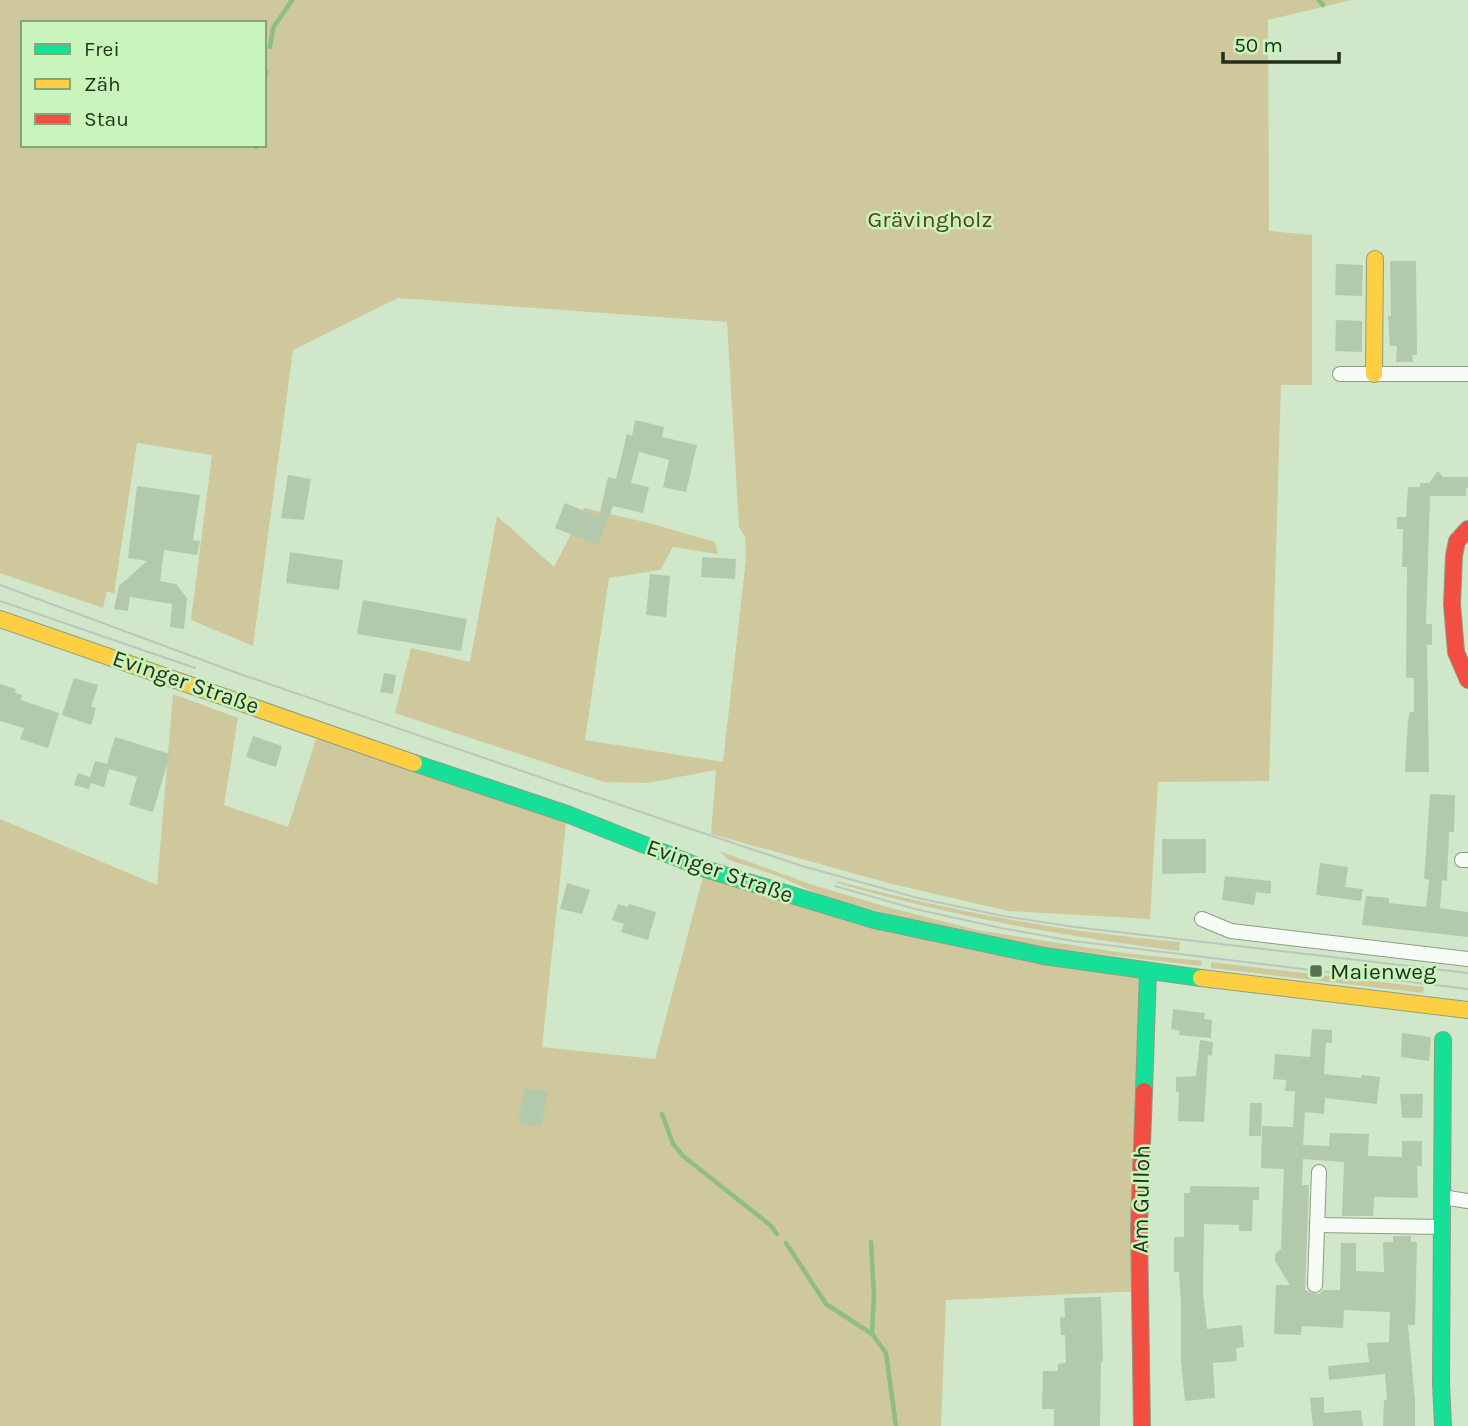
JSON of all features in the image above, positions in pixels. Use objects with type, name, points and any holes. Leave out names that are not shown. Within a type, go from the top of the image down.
[{"type":"main road","points":[[1374,374],[1375,259]]},
{"type":"main road","points":[[1468,529],[1458,541],[1454,556],[1453,595],[1453,647],[1458,666],[1468,680]]},
{"type":"main road","name":"Evinger Straße","points":[[0,619],[567,814],[705,869],[800,900],[963,940],[1148,972],[1468,1010]]},
{"type":"main road","name":"Am Gulloh","points":[[1142,1426],[1139,1226],[1148,972]]},
{"type":"main road","points":[[1443,1040],[1443,1426]]},
{"type":"street","points":[[1340,374],[1468,373]]},
{"type":"street","points":[[1202,919],[1230,932],[1468,960]]},
{"type":"street","points":[[1315,1285],[1319,1172]]},
{"type":"street","points":[[1443,1196],[1468,1201]]},
{"type":"street","points":[[1317,1225],[1443,1227]]},
{"type":"green space","name":"Grävingholz","points":[[0,0],[1352,0],[1268,20],[1269,231],[1312,235],[1312,385],[1281,385],[1269,781],[1158,782],[1150,919],[1008,911],[892,884],[711,834],[716,770],[647,783],[604,782],[395,713],[411,648],[470,662],[497,516],[554,567],[584,508],[715,542],[718,554],[673,547],[660,570],[609,578],[585,740],[723,762],[746,559],[745,537],[739,527],[727,322],[398,298],[293,350],[253,646],[191,620],[212,455],[137,443],[114,594],[107,591],[103,608],[0,573]]},
{"type":"green space","points":[[173,694],[238,718],[224,805],[288,827],[316,739],[567,814],[542,1047],[655,1059],[705,869],[800,900],[1148,972],[1141,1291],[946,1300],[941,1426],[0,1426],[0,819],[157,885]]},
{"type":"green space","points":[[719,851],[810,884],[977,930],[1123,953],[1202,961],[1201,966],[1049,948],[927,924],[825,897],[778,876],[729,860]]},
{"type":"green space","points":[[837,881],[1007,919],[1180,942],[1179,951],[1049,932],[964,915],[879,895]]},
{"type":"green space","points":[[1211,962],[1424,987],[1423,993],[1211,968]]},
{"type":"building","points":[[1390,261],[1416,261],[1417,355],[1412,355],[1413,362],[1396,362],[1397,346],[1390,346]]},
{"type":"building","points":[[1336,264],[1363,265],[1362,296],[1335,295]]},
{"type":"building","points":[[1336,320],[1362,321],[1362,352],[1335,351]]},
{"type":"building","points":[[635,420],[664,427],[662,437],[697,445],[686,492],[663,487],[669,460],[639,452],[631,483],[649,487],[643,513],[613,506],[598,545],[555,528],[565,503],[599,517],[608,477],[616,479],[627,434],[632,436]]},
{"type":"building","points":[[1438,471],[1443,477],[1468,477],[1468,488],[1466,496],[1430,496],[1426,624],[1432,624],[1432,645],[1427,645],[1429,772],[1405,772],[1408,720],[1410,712],[1414,712],[1414,678],[1406,678],[1407,567],[1402,567],[1403,529],[1397,529],[1397,517],[1406,517],[1408,487],[1420,487],[1420,483],[1429,483]]},
{"type":"building","points":[[288,475],[311,479],[304,520],[281,518]]},
{"type":"building","points":[[137,486],[200,495],[193,540],[200,541],[197,555],[164,550],[160,581],[176,584],[187,598],[184,629],[170,627],[172,604],[130,597],[128,611],[114,609],[119,586],[147,561],[128,558]]},
{"type":"building","points":[[290,552],[343,560],[339,590],[286,583]]},
{"type":"building","points":[[702,557],[736,559],[735,579],[701,577]]},
{"type":"building","points":[[650,574],[670,576],[666,617],[646,615]]},
{"type":"building","points":[[363,600],[467,619],[461,651],[357,634]]},
{"type":"building","points":[[384,673],[396,675],[393,694],[380,692]]},
{"type":"building","points":[[74,678],[98,685],[91,707],[96,708],[91,725],[62,715]]},
{"type":"building","points":[[0,684],[16,689],[15,693],[22,695],[21,700],[59,713],[48,748],[20,739],[24,728],[0,721]]},
{"type":"building","points":[[253,736],[282,746],[276,767],[246,757]]},
{"type":"building","points":[[115,737],[170,754],[153,812],[129,805],[137,777],[109,769],[104,787],[91,783],[89,789],[74,785],[78,773],[90,777],[95,761],[107,764]]},
{"type":"building","points":[[1430,794],[1455,795],[1454,832],[1449,832],[1447,881],[1442,880],[1440,908],[1468,912],[1468,937],[1362,925],[1366,896],[1389,898],[1389,903],[1426,907],[1429,880],[1424,879]]},
{"type":"building","points":[[1162,839],[1206,839],[1206,873],[1162,874]]},
{"type":"building","points":[[1320,863],[1348,867],[1345,887],[1363,889],[1361,901],[1316,895]]},
{"type":"building","points":[[1225,876],[1271,881],[1271,894],[1256,892],[1254,905],[1222,900]]},
{"type":"building","points":[[567,883],[590,890],[582,914],[560,909]]},
{"type":"building","points":[[618,904],[628,907],[629,904],[656,912],[648,940],[621,932],[624,924],[612,920]]},
{"type":"building","points":[[1173,1009],[1205,1013],[1204,1019],[1212,1020],[1211,1038],[1179,1035],[1180,1031],[1171,1029]]},
{"type":"building","points":[[1312,1029],[1332,1030],[1332,1043],[1326,1043],[1324,1074],[1380,1077],[1377,1104],[1325,1098],[1324,1114],[1305,1112],[1303,1145],[1329,1146],[1330,1133],[1369,1134],[1368,1156],[1402,1157],[1402,1141],[1422,1141],[1422,1166],[1417,1166],[1418,1198],[1374,1197],[1373,1216],[1342,1216],[1344,1162],[1303,1159],[1302,1185],[1309,1185],[1305,1290],[1311,1293],[1340,1290],[1341,1243],[1356,1243],[1356,1271],[1384,1272],[1383,1242],[1393,1242],[1393,1236],[1411,1236],[1411,1242],[1417,1242],[1415,1325],[1408,1325],[1415,1426],[1383,1426],[1384,1400],[1387,1400],[1385,1374],[1329,1380],[1328,1366],[1369,1362],[1367,1343],[1389,1342],[1390,1312],[1344,1310],[1343,1328],[1302,1326],[1301,1335],[1274,1334],[1276,1285],[1290,1285],[1275,1261],[1275,1254],[1281,1249],[1284,1169],[1261,1168],[1262,1126],[1293,1127],[1295,1091],[1285,1091],[1286,1080],[1273,1079],[1275,1054],[1310,1057]]},
{"type":"building","points":[[1402,1033],[1431,1037],[1429,1061],[1401,1057]]},
{"type":"building","points":[[1200,1040],[1213,1042],[1212,1056],[1208,1055],[1204,1122],[1178,1121],[1179,1092],[1176,1092],[1176,1077],[1196,1076]]},
{"type":"building","points":[[525,1088],[548,1092],[541,1127],[518,1122]]},
{"type":"building","points":[[1400,1094],[1423,1094],[1422,1118],[1402,1118]]},
{"type":"building","points":[[1250,1103],[1262,1103],[1261,1136],[1249,1136]]},
{"type":"building","points":[[1190,1186],[1259,1187],[1259,1200],[1253,1200],[1252,1231],[1239,1231],[1239,1225],[1204,1224],[1203,1292],[1207,1329],[1242,1325],[1244,1347],[1236,1348],[1237,1361],[1213,1363],[1215,1398],[1185,1401],[1181,1361],[1179,1272],[1174,1272],[1174,1237],[1184,1237],[1184,1193],[1190,1193]]},
{"type":"building","points":[[1101,1297],[1103,1362],[1100,1426],[1054,1426],[1054,1409],[1042,1409],[1043,1371],[1058,1371],[1058,1364],[1066,1363],[1065,1335],[1061,1335],[1060,1318],[1065,1317],[1064,1298]]},
{"type":"building","points":[[1324,1397],[1324,1413],[1361,1410],[1363,1426],[1313,1426],[1310,1398]]},
{"type":"waterway","points":[[270,47],[273,28],[292,0]]},
{"type":"waterway","points":[[1319,0],[1323,5]]},
{"type":"waterway","points":[[662,1114],[673,1144],[683,1156],[770,1225],[777,1234]]},
{"type":"waterway","points":[[871,1242],[874,1295],[872,1334]]},
{"type":"waterway","points":[[786,1243],[826,1304],[872,1334],[886,1353],[896,1426]]},
{"type":"tram line","points":[[0,585],[240,674],[676,824],[802,866],[918,898],[1003,916],[1075,927],[1468,973]]},
{"type":"tram line","points":[[0,601],[195,668]]},
{"type":"tram line","points":[[835,886],[915,909],[1073,941],[1468,989]]},
{"type":"traffic: fast","points":[[414,763],[567,814],[705,869],[874,920],[1044,956],[1201,978]]},
{"type":"traffic: fast","points":[[1144,1091],[1148,972]]},
{"type":"traffic: fast","points":[[1443,1040],[1443,1426]]},
{"type":"traffic: slow","points":[[1374,374],[1375,259]]},
{"type":"traffic: slow","points":[[0,619],[414,763]]},
{"type":"traffic: slow","points":[[1201,978],[1468,1010]]},
{"type":"traffic: jam","points":[[1468,529],[1457,541],[1452,604],[1456,652],[1468,680]]},
{"type":"traffic: jam","points":[[1142,1426],[1139,1226],[1144,1091]]},
{"type":"place","name":"Maienweg","points":[[1316,971]]}]
